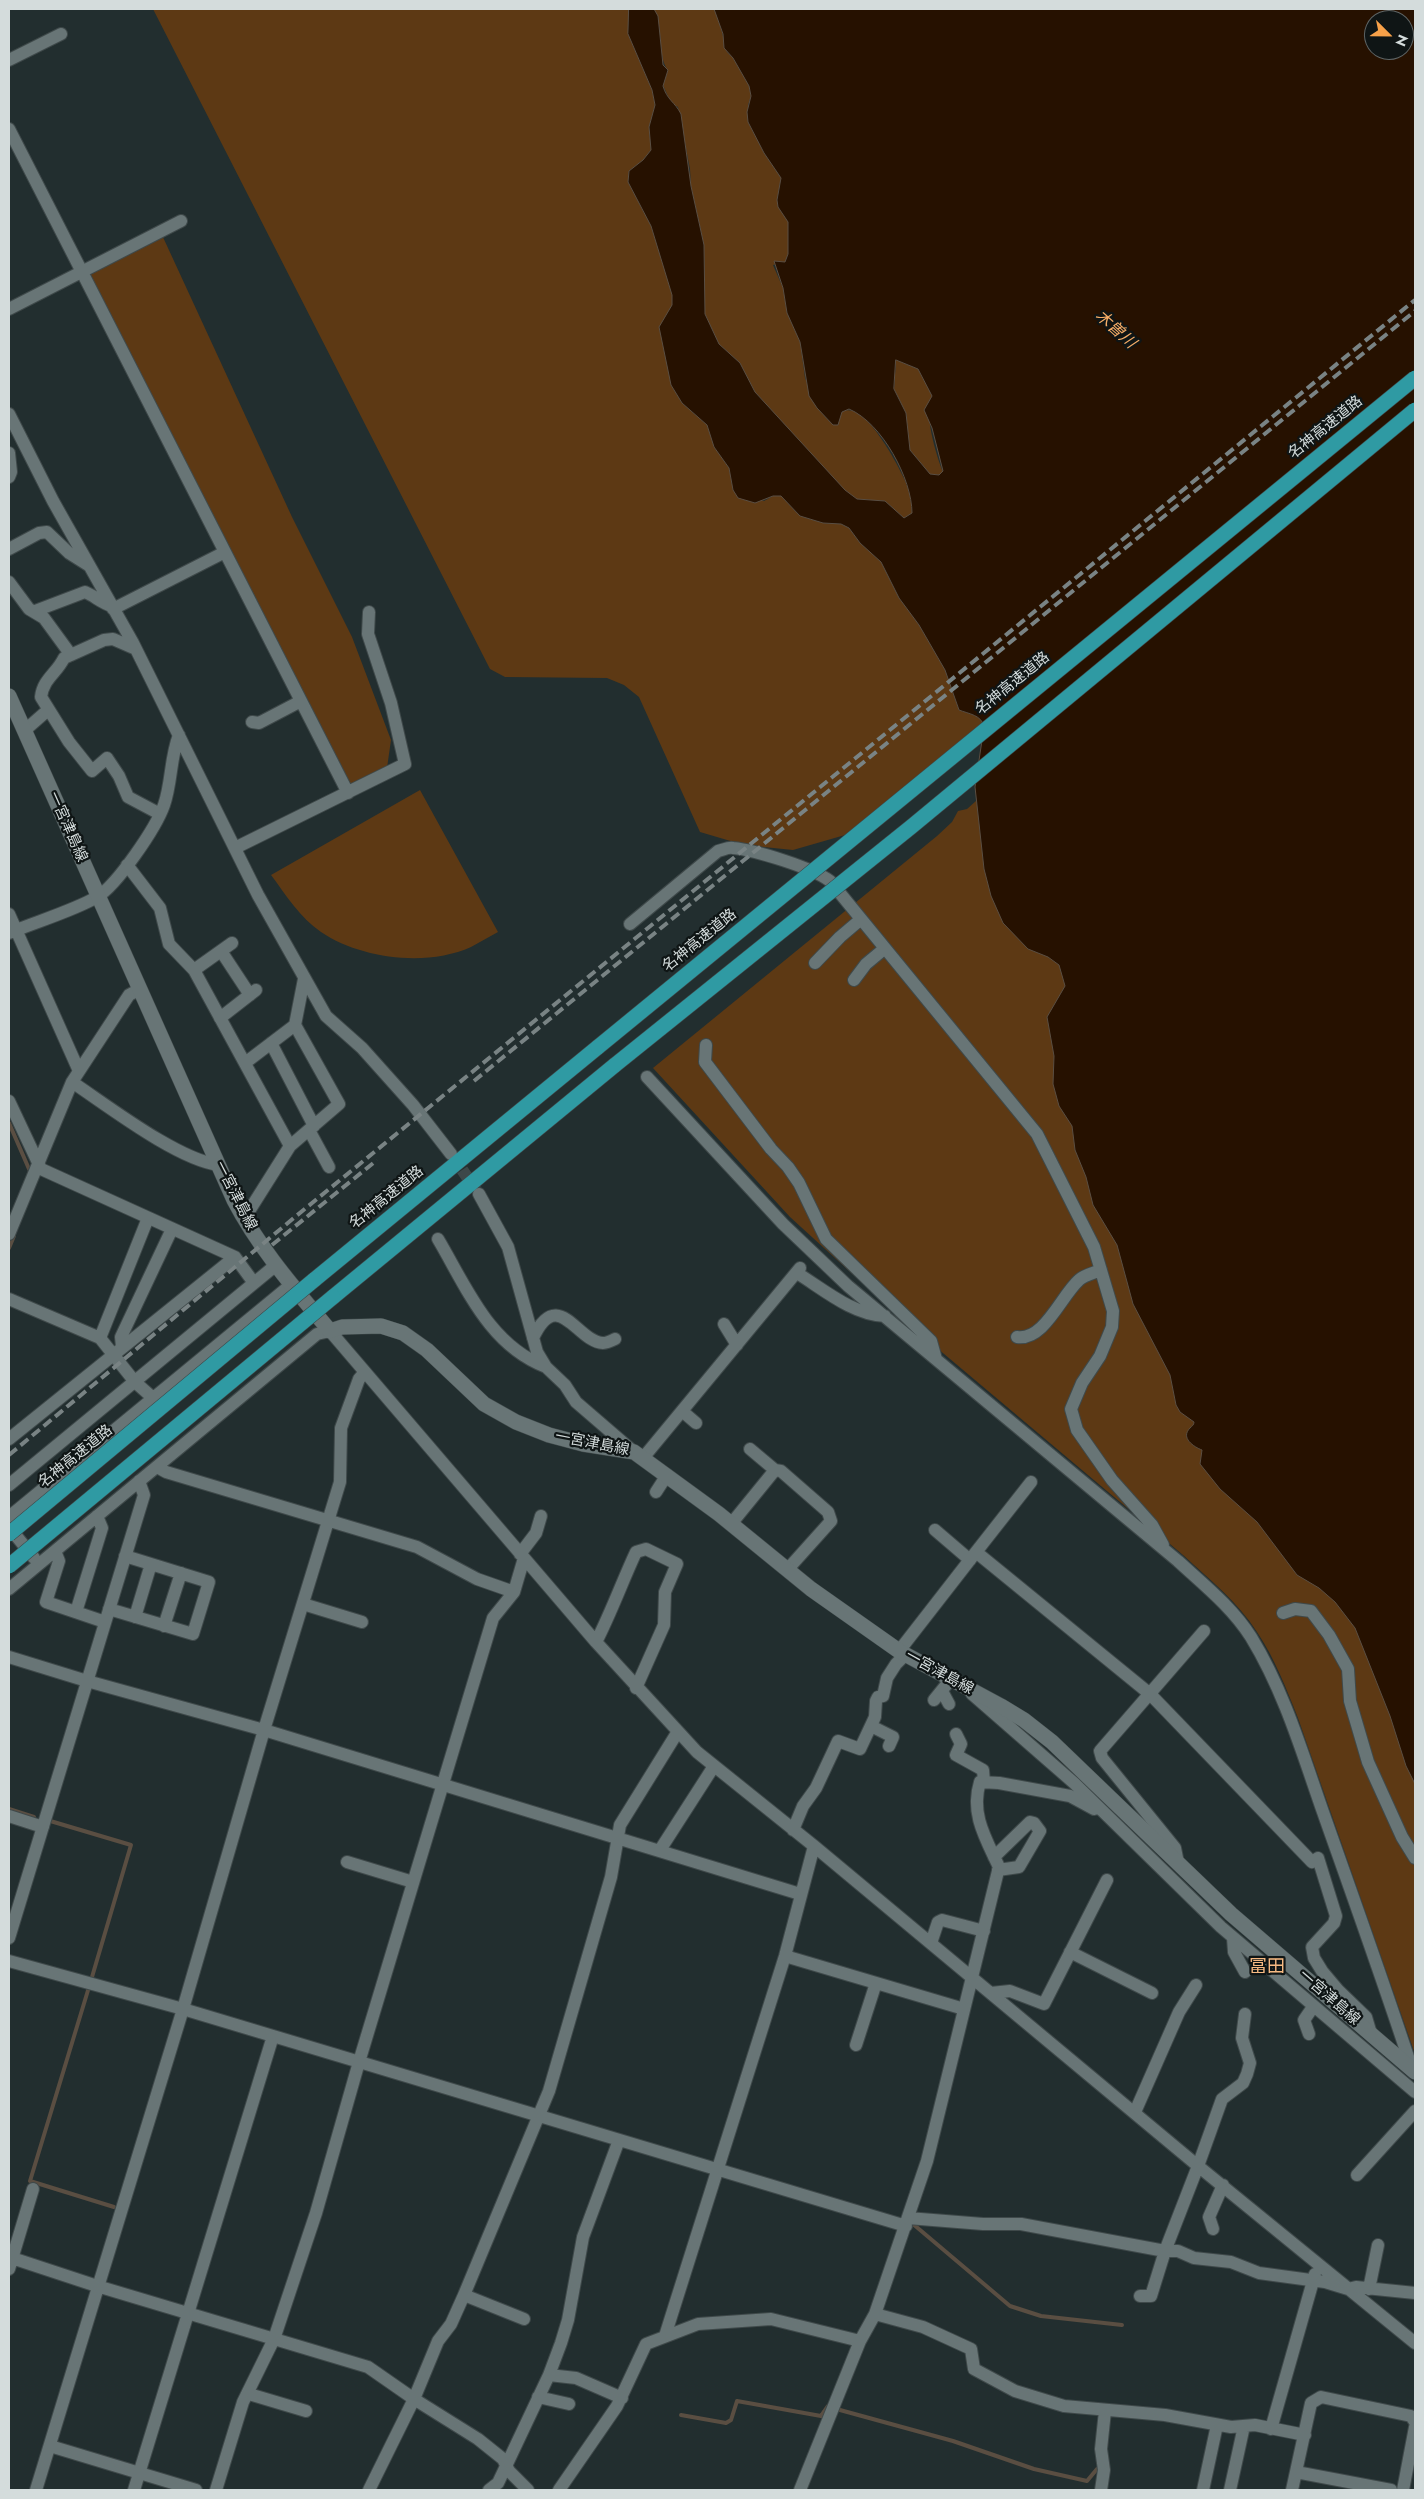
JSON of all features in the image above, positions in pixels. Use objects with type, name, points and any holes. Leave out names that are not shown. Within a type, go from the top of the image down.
[{"type":"highway","name":"名神高速道路","points":[[9,1534],[130,1436],[314,1280],[1415,378]]},
{"type":"highway","points":[[9,1566],[615,1065],[911,827],[1415,410]]},
{"type":"main road","name":"一宮津島線","points":[[10,704],[24,731],[244,1219],[276,1265],[330,1330],[342,1327],[381,1326],[403,1333],[427,1350],[484,1404],[516,1422],[549,1436],[639,1455],[731,1524],[811,1589],[903,1653],[942,1690],[964,1687],[1024,1720],[1052,1742],[1231,1914],[1414,2071]]},
{"type":"street","points":[[9,60],[61,34]]},
{"type":"street","points":[[9,129],[348,793]]},
{"type":"street","points":[[9,309],[181,221]]},
{"type":"street","points":[[9,414],[136,649],[258,895],[326,1016],[362,1048],[413,1105],[451,1154]]},
{"type":"street","points":[[9,453],[9,477]]},
{"type":"street","points":[[9,549],[40,533],[47,532],[69,553],[90,566]]},
{"type":"street","points":[[35,611],[85,592],[112,607],[225,552]]},
{"type":"street","points":[[9,582],[30,609],[44,618],[71,655]]},
{"type":"street","points":[[235,848],[405,764],[391,703],[368,634],[369,612]]},
{"type":"street","points":[[136,649],[113,639],[104,640],[64,658],[42,688],[41,697],[48,710],[92,771],[108,758],[128,796],[160,814]]},
{"type":"street","points":[[252,722],[259,723],[302,701]]},
{"type":"street","points":[[24,731],[48,710]]},
{"type":"street","points":[[12,932],[98,896],[127,865],[154,827],[160,814],[167,794],[173,751],[179,735]]},
{"type":"street","points":[[630,924],[718,851],[731,847],[820,873],[830,881],[1037,1134],[1094,1247],[1113,1312],[1112,1327],[1100,1356],[1082,1383],[1071,1409],[1077,1430],[1112,1480],[1152,1525],[1166,1552]]},
{"type":"street","points":[[127,865],[160,908],[169,944],[194,970],[290,1146]]},
{"type":"street","points":[[9,914],[12,932],[76,1077],[176,1150],[208,1164],[219,1165]]},
{"type":"street","points":[[815,963],[840,937],[860,920]]},
{"type":"street","points":[[194,970],[232,943]]},
{"type":"street","points":[[854,980],[866,964],[884,949]]},
{"type":"street","points":[[220,1018],[253,993],[221,951]]},
{"type":"street","points":[[244,1219],[290,1146],[339,1104],[296,1025],[304,979]]},
{"type":"street","points":[[9,1234],[37,1164],[76,1077],[129,995],[140,989]]},
{"type":"street","points":[[245,1063],[296,1025]]},
{"type":"street","points":[[271,1043],[329,1167]]},
{"type":"street","points":[[706,1045],[705,1062],[771,1149],[788,1166],[799,1183],[826,1239],[931,1341],[936,1359]]},
{"type":"street","points":[[646,1077],[783,1224],[848,1286],[1220,1599],[1250,1636],[1272,1674],[1292,1721],[1414,2071]]},
{"type":"street","points":[[9,1101],[41,1169],[235,1257],[254,1283]]},
{"type":"street","points":[[479,1194],[508,1248],[537,1352],[546,1367],[565,1385],[576,1402],[639,1455],[682,1411],[799,1270],[853,1307],[872,1316],[885,1316]]},
{"type":"street","points":[[100,1338],[148,1218]]},
{"type":"street","points":[[118,1351],[121,1337],[172,1229]]},
{"type":"street","points":[[438,1238],[485,1321],[501,1340],[533,1362],[546,1367]]},
{"type":"street","points":[[9,1439],[235,1257]]},
{"type":"street","points":[[9,1485],[276,1265]]},
{"type":"street","points":[[1017,1337],[1025,1338],[1037,1332],[1080,1279],[1101,1270]]},
{"type":"street","points":[[9,1517],[292,1284]]},
{"type":"street","points":[[9,1298],[100,1338],[118,1351],[135,1382],[153,1398]]},
{"type":"street","points":[[533,1338],[538,1327],[548,1319],[558,1316],[567,1319],[595,1341],[604,1343],[614,1339]]},
{"type":"street","points":[[724,1324],[737,1345]]},
{"type":"street","points":[[9,1589],[317,1334],[330,1330],[596,1642],[677,1733],[714,1766],[814,1846],[1198,2166],[1415,2343]]},
{"type":"street","points":[[36,2490],[183,2009],[264,1730],[340,1482],[341,1428],[359,1379],[365,1372]]},
{"type":"street","points":[[682,1411],[696,1423]]},
{"type":"street","points":[[750,1448],[775,1470],[781,1471],[828,1512],[831,1521],[788,1570]]},
{"type":"street","points":[[157,1467],[166,1472],[417,1547],[477,1578],[514,1592]]},
{"type":"street","points":[[731,1524],[775,1470]]},
{"type":"street","points":[[656,1492],[667,1475]]},
{"type":"street","points":[[9,1938],[144,1495],[139,1481]]},
{"type":"street","points":[[793,1830],[803,1806],[816,1788],[838,1741],[860,1750],[875,1716],[876,1701],[878,1697],[883,1696],[887,1678],[973,1556],[1030,1482]]},
{"type":"street","points":[[76,1612],[102,1528],[97,1516]]},
{"type":"street","points":[[216,2490],[243,2402],[249,2394],[274,2339],[316,2213],[359,2062],[493,1618],[514,1592],[522,1556],[536,1533],[541,1516]]},
{"type":"street","points":[[9,1527],[40,1564]]},
{"type":"street","points":[[935,1530],[973,1556],[1150,1694],[1312,1862],[1318,1858],[1336,1916],[1334,1923],[1312,1948],[1314,1958],[1338,1990],[1366,2017],[1371,2034]]},
{"type":"street","points":[[596,1642],[613,1609],[617,1592],[636,1552],[646,1549],[677,1564],[665,1592],[664,1625],[636,1688]]},
{"type":"street","points":[[55,1551],[59,1561],[46,1602],[105,1622]]},
{"type":"street","points":[[109,1609],[193,1634],[209,1582],[125,1556]]},
{"type":"street","points":[[135,1617],[151,1564]]},
{"type":"street","points":[[164,1626],[181,1573]]},
{"type":"street","points":[[302,1604],[362,1622]]},
{"type":"street","points":[[1283,1613],[1295,1609],[1311,1611],[1329,1635],[1348,1669],[1350,1701],[1368,1762],[1402,1837],[1415,1858]]},
{"type":"street","points":[[1178,1862],[1175,1848],[1102,1758],[1100,1751],[1204,1631]]},
{"type":"street","points":[[9,1656],[87,1681],[264,1730],[442,1786],[619,1837],[800,1894]]},
{"type":"street","points":[[964,1687],[1074,1782],[1098,1808],[1233,1938],[1415,2092]]},
{"type":"street","points":[[942,1690],[949,1704]]},
{"type":"street","points":[[871,1726],[893,1737],[889,1746]]},
{"type":"street","points":[[369,2490],[414,2399],[438,2341],[451,2324],[549,2090],[611,1877],[620,1825],[677,1733]]},
{"type":"street","points":[[956,1734],[961,1744],[956,1755],[983,1770],[984,1782]]},
{"type":"street","points":[[660,1850],[714,1766]]},
{"type":"street","points":[[800,2490],[860,2342],[875,2314],[907,2222],[927,2161],[973,1978],[999,1866],[970,1804],[980,1782],[984,1782],[1070,1796],[1094,1809],[1098,1808]]},
{"type":"street","points":[[9,1816],[43,1827]]},
{"type":"street","points":[[994,1857],[1030,1822],[1034,1823],[1040,1831],[1023,1869],[998,1870]]},
{"type":"street","points":[[665,2336],[785,1956],[814,1846]]},
{"type":"street","points":[[347,1862],[413,1882]]},
{"type":"street","points":[[991,1993],[1010,1991],[1044,2004],[1107,1880]]},
{"type":"street","points":[[931,1943],[938,1922],[942,1920],[984,1931]]},
{"type":"street","points":[[1233,1938],[1234,1952],[1245,1972]]},
{"type":"street","points":[[1070,1952],[1152,1993]]},
{"type":"street","points":[[785,1956],[964,2009]]},
{"type":"street","points":[[9,1961],[183,2009],[538,2114],[717,2170],[907,2222],[1020,2224],[1178,2251],[1194,2258],[1231,2262],[1259,2273],[1313,2281],[1348,2289],[1415,2293]]},
{"type":"street","points":[[856,2045],[876,1983]]},
{"type":"street","points":[[1135,2112],[1179,2012],[1196,1985]]},
{"type":"street","points":[[1309,2034],[1304,2020],[1313,2007]]},
{"type":"street","points":[[1140,2296],[1151,2296],[1165,2250],[1222,2099],[1243,2083],[1247,2074],[1250,2063],[1242,2038],[1245,2014]]},
{"type":"street","points":[[134,2490],[273,2036]]},
{"type":"street","points":[[1357,2175],[1415,2111]]},
{"type":"street","points":[[489,2490],[498,2483],[549,2375],[568,2320],[583,2237],[619,2140]]},
{"type":"street","points":[[1213,2229],[1209,2217],[1223,2185]]},
{"type":"street","points":[[33,2189],[10,2261],[368,2367],[414,2399],[478,2439],[503,2459],[505,2466],[528,2490]]},
{"type":"street","points":[[1369,2289],[1378,2245]]},
{"type":"street","points":[[1272,2428],[1318,2264]]},
{"type":"street","points":[[464,2295],[524,2319]]},
{"type":"street","points":[[875,2314],[923,2327],[971,2349],[974,2369],[1015,2391],[1064,2406],[1165,2415],[1218,2425],[1272,2428],[1305,2435]]},
{"type":"street","points":[[559,2490],[622,2398],[646,2344],[698,2324],[771,2319],[860,2342]]},
{"type":"street","points":[[549,2375],[576,2378],[622,2398]]},
{"type":"street","points":[[249,2394],[306,2411]]},
{"type":"street","points":[[1292,2490],[1311,2403],[1321,2397],[1411,2416],[1415,2422]]},
{"type":"street","points":[[538,2398],[569,2404]]},
{"type":"street","points":[[267,2400],[275,2410],[291,2416]]},
{"type":"street","points":[[1102,2490],[1105,2411]]},
{"type":"street","points":[[1203,2490],[1218,2425]]},
{"type":"street","points":[[1230,2490],[1244,2426]]},
{"type":"street","points":[[1403,2490],[1412,2458],[1415,2427]]},
{"type":"street","points":[[50,2446],[196,2490]]},
{"type":"street","points":[[1296,2472],[1391,2490]]},
{"type":"shaded area","points":[[153,9],[629,9],[628,34],[652,90],[655,105],[649,127],[651,150],[643,160],[629,171],[628,182],[651,226],[673,295],[671,385],[682,403],[707,425],[714,447],[729,468],[733,490],[764,501],[773,496],[781,496],[800,516],[823,523],[841,524],[849,528],[860,543],[881,562],[899,598],[919,625],[945,670],[959,710],[979,717],[983,722],[852,833],[793,850],[744,845],[700,832],[639,697],[624,685],[607,678],[505,677],[490,669]]},
{"type":"shaded area","points":[[654,9],[714,9],[717,13],[727,52],[733,58],[749,86],[751,96],[748,105],[748,122],[764,153],[781,178],[777,200],[788,222],[788,254],[785,262],[773,265],[783,288],[787,313],[800,342],[805,378],[817,408],[833,425],[842,412],[851,411],[861,416],[882,439],[910,493],[912,513],[904,518],[885,501],[856,499],[844,490],[755,392],[740,363],[719,344],[705,314],[704,245],[691,186],[690,169],[678,107],[671,103],[663,85],[668,70],[663,57],[659,25]]},
{"type":"shaded area","points":[[162,235],[292,517],[352,637],[391,740],[387,768],[350,788],[86,273]]},
{"type":"shaded area","points":[[896,360],[918,369],[932,396],[929,412],[934,444],[943,472],[939,475],[930,474],[910,450],[906,413],[894,389]]},
{"type":"shaded area","points":[[420,790],[498,932],[471,947],[454,953],[435,957],[415,958],[374,954],[355,949],[321,932],[300,913],[271,875]]},
{"type":"shaded area","points":[[985,793],[1055,944],[1165,1364],[1190,1415],[1314,1577],[1362,1632],[1415,1774],[1415,2054],[1298,1718],[1275,1663],[1249,1621],[1223,1591],[1183,1555],[893,1311],[790,1217],[653,1068],[937,836],[952,822],[958,811],[967,809]]},
{"type":"water","name":"木曽川","points":[[629,9],[654,9],[658,16],[663,65],[668,70],[663,86],[667,95],[681,114],[691,186],[704,245],[705,314],[719,344],[740,363],[755,392],[845,490],[857,499],[885,501],[904,518],[912,513],[907,484],[893,453],[873,426],[849,409],[842,412],[838,425],[833,425],[809,396],[800,342],[787,313],[783,288],[774,261],[785,262],[788,254],[788,222],[778,207],[777,200],[781,178],[764,153],[748,122],[747,112],[751,96],[749,86],[733,58],[724,48],[723,34],[714,9],[1415,9],[1415,1784],[1406,1766],[1390,1716],[1355,1628],[1335,1602],[1319,1588],[1297,1575],[1257,1522],[1220,1489],[1200,1464],[1202,1450],[1195,1447],[1187,1439],[1187,1432],[1194,1422],[1180,1412],[1176,1405],[1170,1375],[1133,1304],[1117,1245],[1093,1205],[1086,1177],[1075,1150],[1072,1126],[1059,1106],[1053,1084],[1054,1056],[1047,1017],[1065,986],[1059,965],[1048,957],[1028,949],[1003,923],[991,896],[984,869],[975,787],[983,723],[978,717],[959,710],[945,670],[919,625],[899,598],[881,562],[860,543],[849,528],[841,524],[823,523],[800,516],[781,496],[773,496],[755,503],[738,498],[733,490],[729,468],[714,447],[707,425],[682,403],[671,385],[659,327],[672,305],[672,295],[651,226],[628,182],[629,171],[643,160],[651,150],[649,127],[655,105],[652,90],[628,34]],"holes":[[[896,360],[918,369],[932,396],[924,410],[932,428],[943,471],[939,475],[930,474],[910,450],[906,413],[894,389]]]},
{"type":"waterway","points":[[9,1123],[29,1169]]},
{"type":"waterway","points":[[9,1248],[14,1236]]},
{"type":"waterway","points":[[9,1809],[34,1817]]},
{"type":"waterway","points":[[47,1820],[131,1845],[92,1977]]},
{"type":"waterway","points":[[89,1987],[30,2181],[114,2207]]},
{"type":"waterway","points":[[913,2224],[1010,2306],[1041,2316],[1122,2325]]},
{"type":"waterway","points":[[681,2415],[726,2423],[731,2420],[737,2401],[821,2416],[828,2406]]},
{"type":"waterway","points":[[840,2410],[953,2441],[1034,2469],[1087,2481],[1097,2469]]},
{"type":"tunnel","points":[[452,1155],[476,1190]]},
{"type":"railway","points":[[9,1455],[295,1217],[1415,300]]},
{"type":"railway","points":[[474,1081],[1415,311]]},
{"type":"railway","points":[[272,1245],[377,1160]]},
{"type":"district","name":"冨田","points":[[1267,1968]]}]
